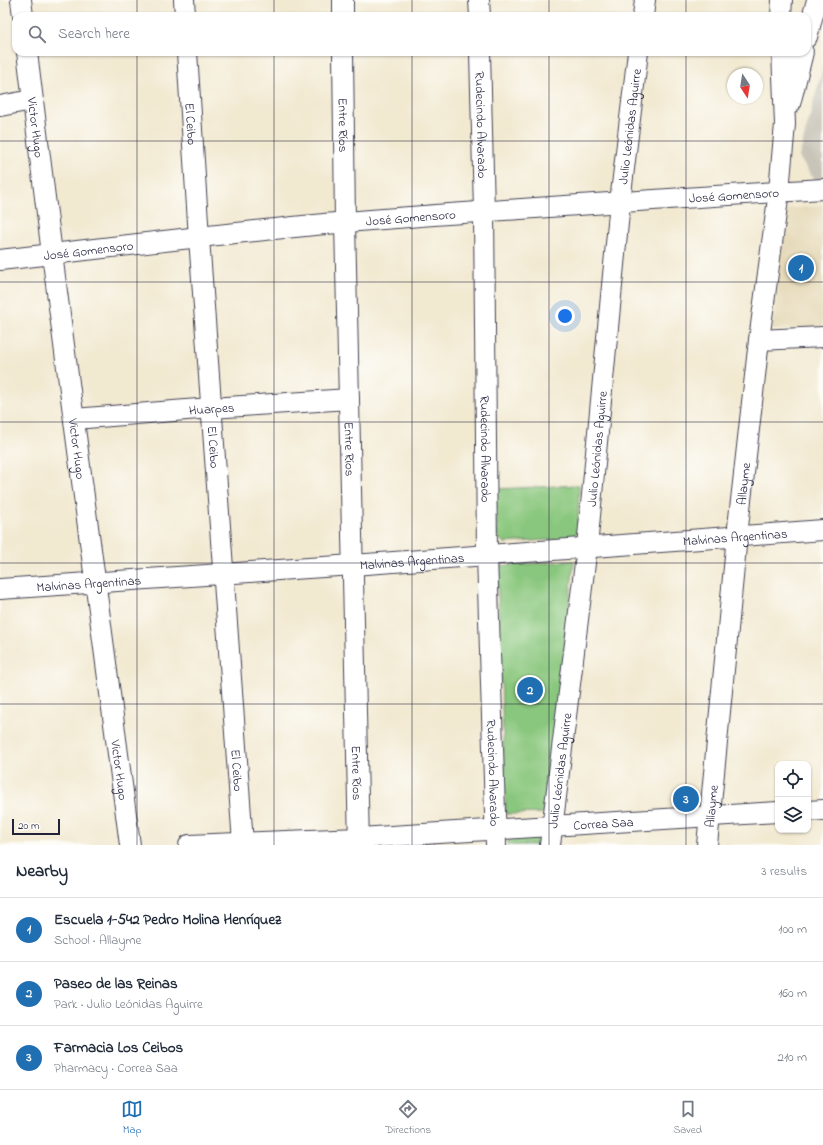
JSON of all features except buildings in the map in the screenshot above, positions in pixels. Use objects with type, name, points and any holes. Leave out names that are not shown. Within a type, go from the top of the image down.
[{"type":"street","points":[[21,0],[22,12]]},
{"type":"street","points":[[184,0],[185,12]]},
{"type":"street","points":[[343,0],[343,12]]},
{"type":"street","points":[[479,0],[480,12]]},
{"type":"street","points":[[644,12],[645,0]]},
{"type":"street","points":[[781,12],[782,0]]},
{"type":"street","points":[[811,22],[817,0]]},
{"type":"street","name":"Victor Hugo","points":[[27,56],[130,845]]},
{"type":"street","name":"El Ceibo","points":[[187,56],[243,843]]},
{"type":"street","name":"Entre Ríos","points":[[343,56],[345,222],[359,842]]},
{"type":"street","name":"Rudecindo Alvarado","points":[[480,56],[484,211],[487,555],[496,837]]},
{"type":"street","name":"Julio Leónidas Aguirre","points":[[551,836],[587,547],[620,202],[638,56]]},
{"type":"street","name":"Allayme","points":[[707,845],[737,536],[759,340],[779,191],[785,124],[782,56]]},
{"type":"street","name":"Allayme","points":[[785,124],[802,56]]},
{"type":"street","points":[[0,106],[32,100]]},
{"type":"street","name":"José Gomensoro","points":[[0,260],[345,222],[823,188]]},
{"type":"street","points":[[759,340],[823,337]]},
{"type":"street","name":"Huarpes","points":[[74,419],[212,408],[349,400]]},
{"type":"street","name":"Malvinas Argentinas","points":[[0,589],[353,565],[823,530]]},
{"type":"street","points":[[811,811],[823,810]]},
{"type":"street","name":"Correa Saa","points":[[189,845],[359,842],[551,836],[710,816],[775,812]]},
{"type":"shaded area","points":[[823,67],[823,179],[814,180],[799,157]]},
{"type":"shaded area","points":[[823,205],[823,327],[772,330],[786,209]]},
{"type":"green space","points":[[579,485],[578,530],[574,538],[504,543],[497,536],[496,489]]},
{"type":"green space","points":[[574,561],[546,813],[506,814],[497,566]]},
{"type":"green space","points":[[544,835],[543,845],[508,845],[508,838]]},
{"type":"place","name":"Escuela 1-542 Pedro Molina Henríquez","points":[[801,268]]},
{"type":"place","name":"Paseo de las Reinas","points":[[530,690]]},
{"type":"place","name":"Farmacia Los Ceibos","points":[[686,799]]}]
